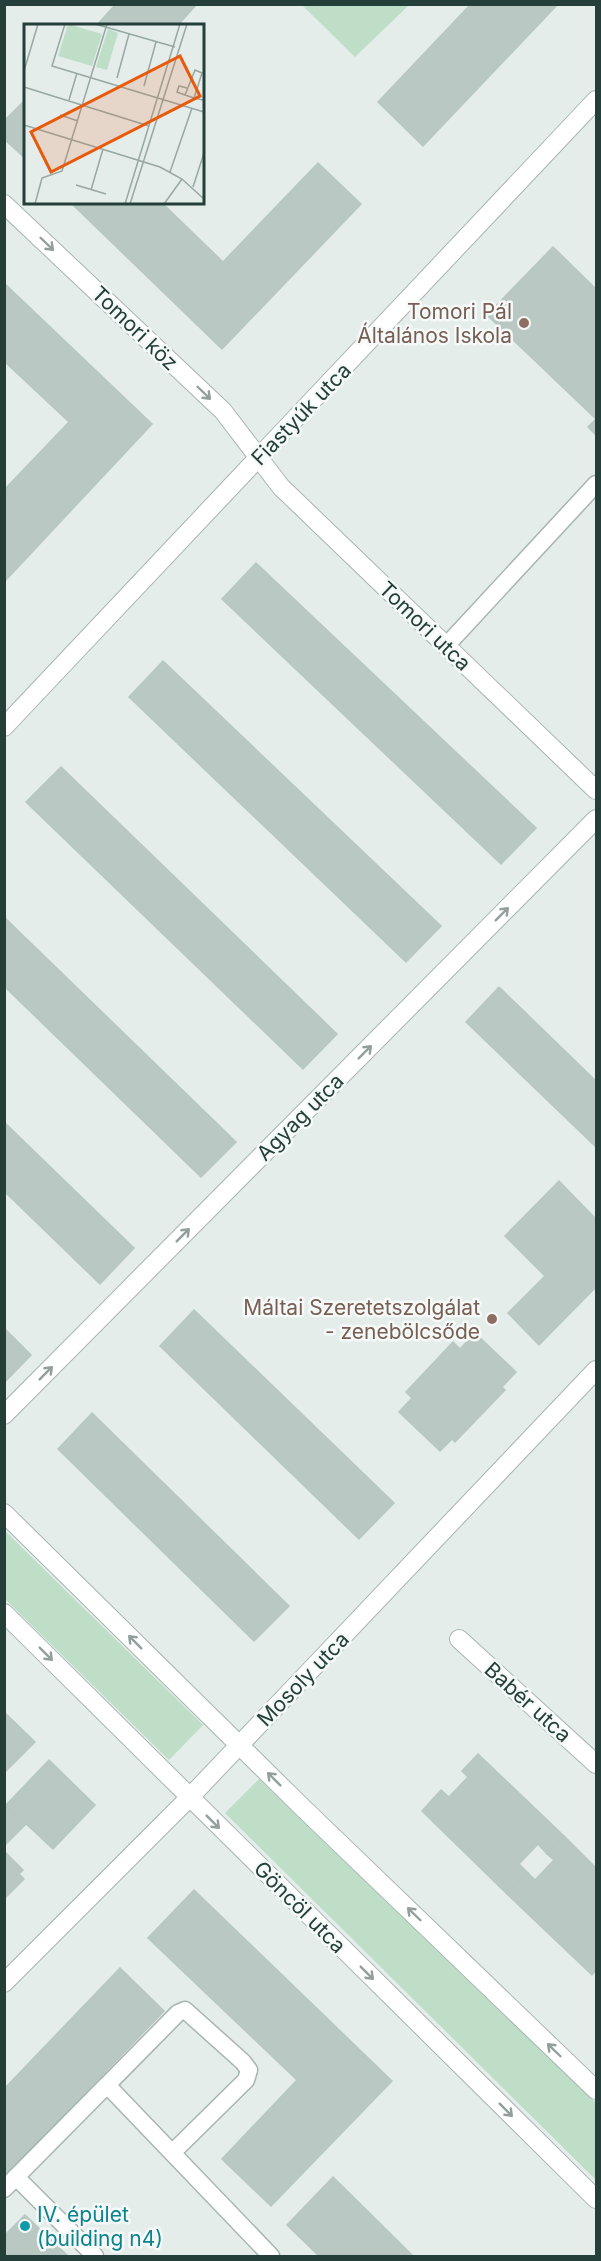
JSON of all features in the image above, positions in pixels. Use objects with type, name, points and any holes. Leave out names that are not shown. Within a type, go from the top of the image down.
[{"type":"street","name":"Fiastyúk utca","points":[[4,727],[597,100]]},
{"type":"street","name":"Tomori köz","points":[[4,204],[223,411],[259,457]]},
{"type":"street","name":"Tomori utca","points":[[259,457],[281,488],[597,790]]},
{"type":"street","name":"Agyag utca","points":[[4,1415],[597,819]]},
{"type":"street","name":"Mosoly utca","points":[[4,1983],[189,1798],[597,1370]]},
{"type":"street","points":[[4,1513],[239,1745],[597,2090]]},
{"type":"street","name":"Göncöl utca","points":[[4,1613],[597,2199]]},
{"type":"street","name":"Babér utca","points":[[459,1640],[597,1764]]},
{"type":"lane","points":[[446,646],[597,484]]},
{"type":"lane","points":[[94,2256],[10,2183],[178,2013],[185,2010],[249,2070],[246,2080],[173,2152]]},
{"type":"lane","points":[[107,2085],[271,2256]]},
{"type":"green space","points":[[302,5],[409,5],[355,57]]},
{"type":"green space","points":[[4,1530],[203,1725],[169,1760],[5,1599]]},
{"type":"green space","points":[[259,1779],[596,2103],[596,2180],[225,1813]]},
{"type":"building","points":[[116,4],[197,4],[179,24],[98,24]]},
{"type":"building","points":[[471,4],[558,4],[423,146],[378,102]]},
{"type":"building","points":[[24,101],[24,157],[4,139],[4,121]]},
{"type":"building","points":[[318,163],[361,204],[222,349],[72,204],[163,204],[223,262]]},
{"type":"building","points":[[553,247],[596,289],[596,419],[487,315]]},
{"type":"building","points":[[4,283],[152,424],[4,582],[4,490],[69,422],[4,361]]},
{"type":"building","points":[[596,419],[596,435],[588,427]]},
{"type":"building","points":[[256,563],[536,828],[501,864],[222,599]]},
{"type":"building","points":[[163,661],[441,926],[406,962],[129,697]]},
{"type":"building","points":[[61,767],[337,1034],[303,1069],[26,802]]},
{"type":"building","points":[[4,917],[236,1142],[201,1177],[4,986]]},
{"type":"building","points":[[499,987],[596,1081],[596,1147],[466,1022]]},
{"type":"building","points":[[4,1122],[134,1248],[100,1284],[4,1191]]},
{"type":"building","points":[[559,1181],[596,1219],[596,1287],[539,1345],[508,1313],[545,1276],[505,1236]]},
{"type":"building","points":[[194,1310],[394,1503],[359,1539],[160,1346]]},
{"type":"building","points":[[4,1328],[31,1355],[4,1383]]},
{"type":"building","points":[[475,1333],[516,1372],[502,1387],[505,1390],[455,1442],[452,1439],[440,1451],[399,1412],[412,1398],[406,1392],[453,1342],[460,1349]]},
{"type":"building","points":[[92,1413],[289,1606],[254,1641],[58,1449]]},
{"type":"building","points":[[4,1712],[35,1742],[4,1773]]},
{"type":"building","points":[[478,1754],[564,1836],[547,1854],[538,1844],[519,1864],[528,1873],[507,1894],[422,1811],[441,1790],[449,1797],[468,1777],[462,1771]]},
{"type":"building","points":[[49,1760],[95,1805],[53,1849],[6,1805]]},
{"type":"building","points":[[6,1805],[26,1824],[4,1846],[4,1807]]},
{"type":"building","points":[[564,1836],[596,1868],[596,1970],[592,1975],[507,1894],[528,1873],[535,1880],[554,1860],[547,1854]]},
{"type":"building","points":[[4,1851],[23,1870],[19,1874],[24,1879],[4,1899]]},
{"type":"building","points":[[194,1890],[392,2081],[271,2206],[222,2159],[297,2080],[148,1938]]},
{"type":"building","points":[[120,1968],[164,2011],[4,2177],[4,2089]]},
{"type":"building","points":[[333,2177],[413,2256],[319,2256],[287,2225]]},
{"type":"building","name":"IV. épület (building n4)","points":[[25,2215],[68,2256],[4,2256],[4,2236]]},
{"type":"place","name":"Tomori Pál Általános Iskola","points":[[524,323]]},
{"type":"place","name":"Máltai Szeretetszolgálat - zenebölcsőde","points":[[492,1319]]},
{"type":"place","name":"IV. épület (building n4)","points":[[25,2226]]}]
